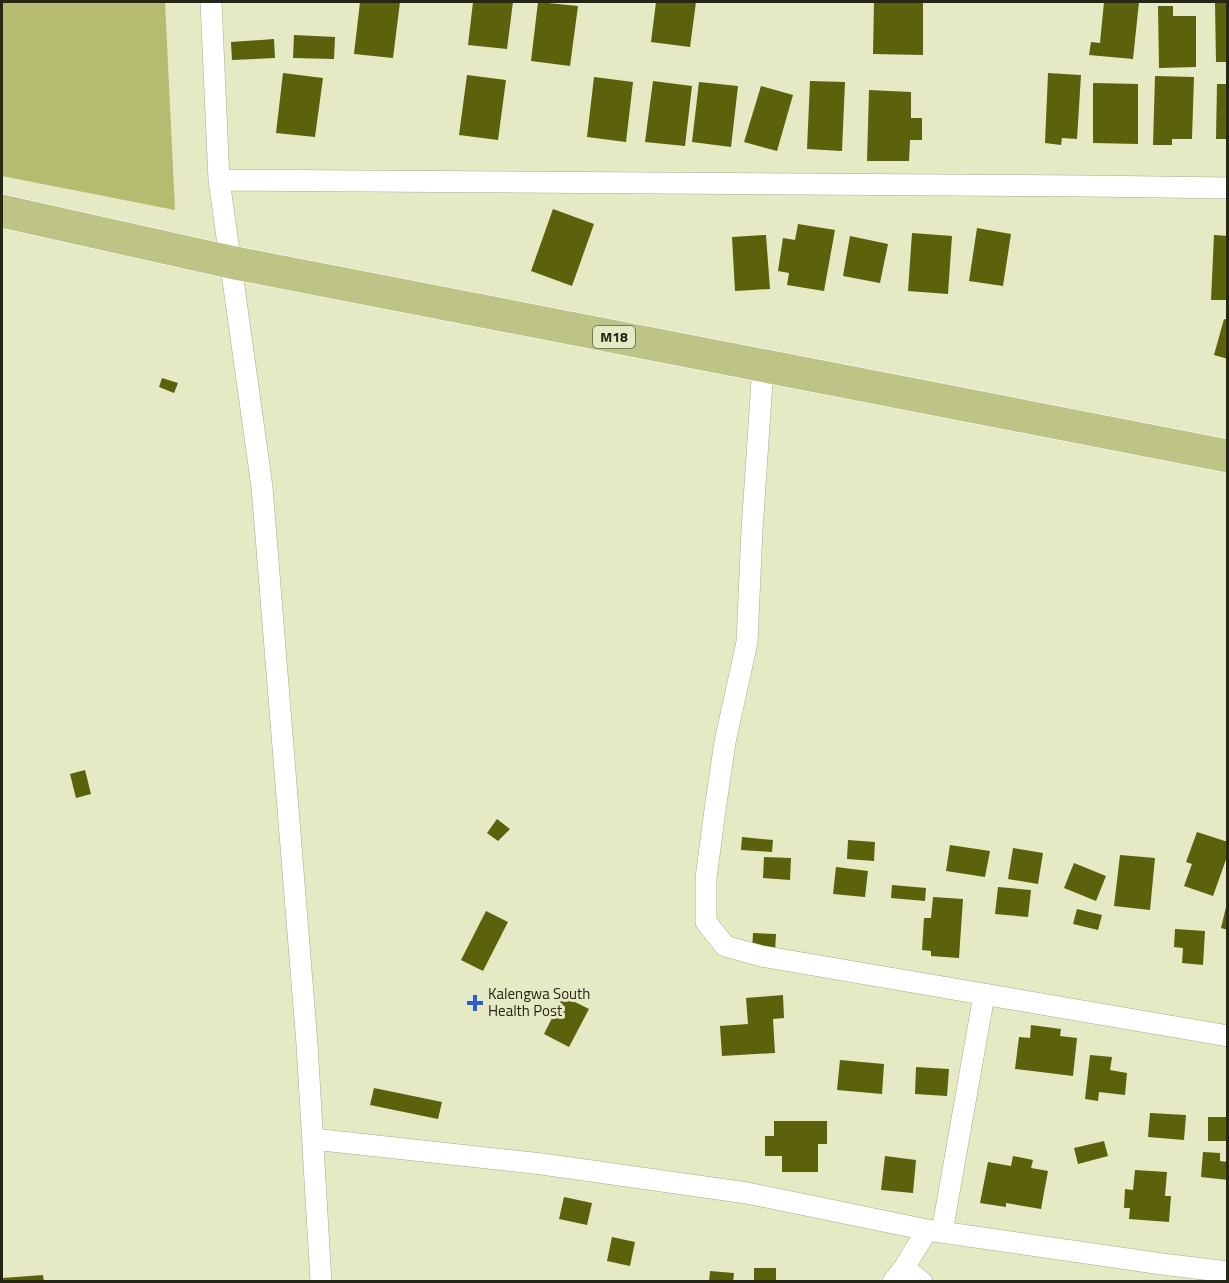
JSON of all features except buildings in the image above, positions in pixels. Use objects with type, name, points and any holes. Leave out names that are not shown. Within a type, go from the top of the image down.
[{"type":"main road","name":"M18","points":[[2,211],[230,262],[1227,456]]},
{"type":"street","points":[[211,2],[219,180],[262,487],[307,1044],[321,1281]]},
{"type":"street","points":[[219,180],[1227,188]]},
{"type":"street","points":[[764,366],[752,530],[747,642],[725,742],[715,810],[706,878],[706,922],[725,946],[761,956],[1227,1036]]},
{"type":"street","points":[[922,1281],[899,1275],[935,1231],[984,994]]},
{"type":"street","points":[[313,1139],[542,1164],[747,1193],[935,1231],[1227,1272]]},
{"type":"green space","points":[[2,2],[165,2],[175,210],[2,176]]},
{"type":"place","name":"Kalengwa South Health Post","points":[[475,1003]]}]
